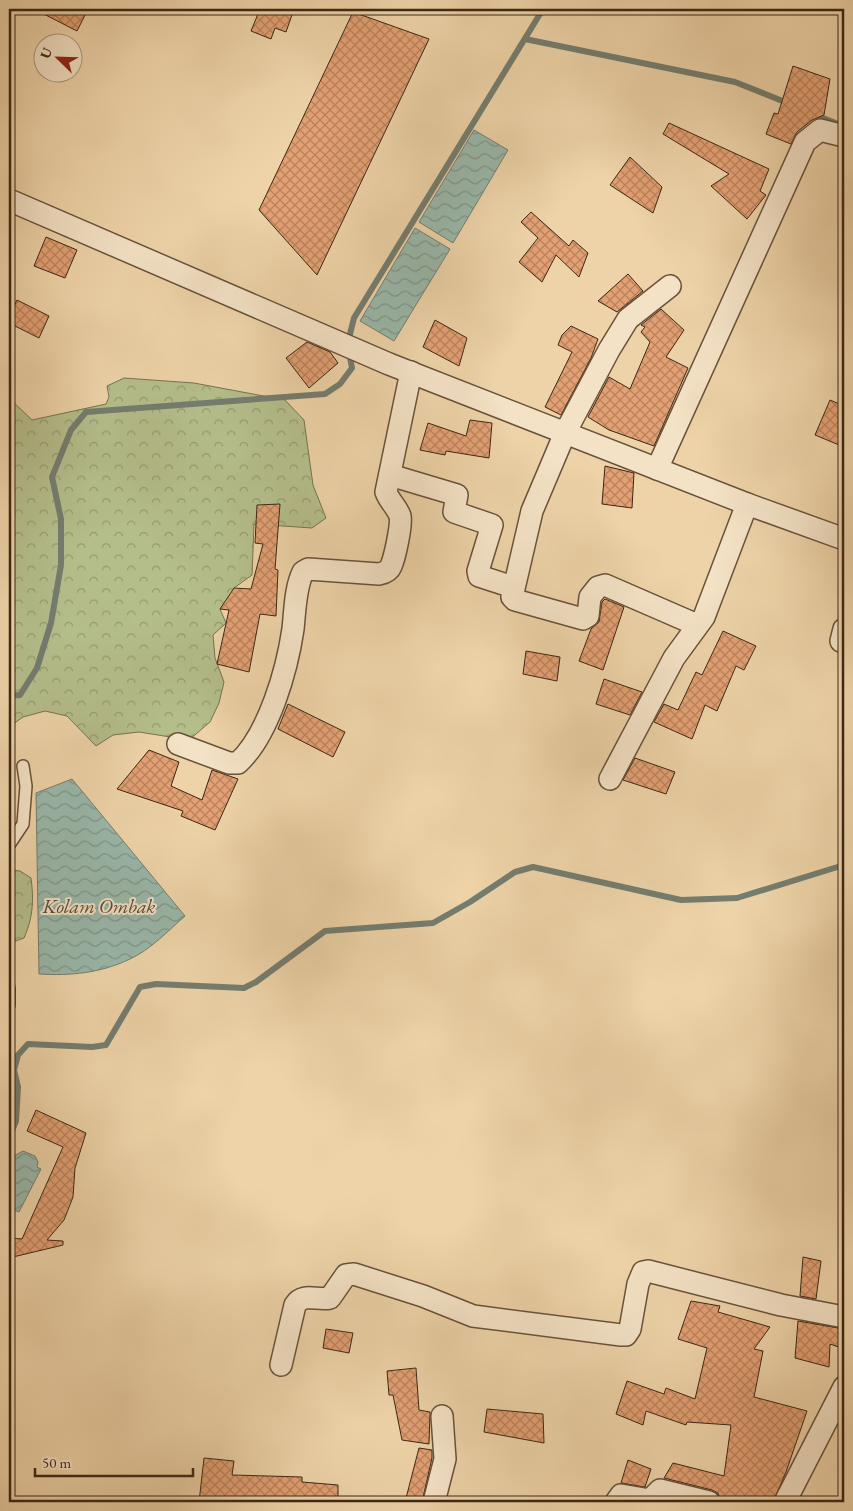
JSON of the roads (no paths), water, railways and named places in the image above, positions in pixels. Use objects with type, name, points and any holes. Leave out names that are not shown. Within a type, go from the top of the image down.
[{"type":"street","points":[[657,469],[805,142],[820,130],[844,136]]},
{"type":"street","points":[[9,200],[411,372],[747,504],[844,539]]},
{"type":"street","points":[[670,286],[628,319],[609,350],[565,433],[532,511],[512,597],[515,600],[583,619],[588,616],[590,597],[598,587],[605,586],[698,626]]},
{"type":"street","points":[[178,744],[229,763],[238,762],[245,756],[278,695],[292,639],[303,572],[308,568],[379,574],[386,572],[391,566],[401,524],[400,515],[389,501],[386,492],[411,372]]},
{"type":"street","points":[[390,475],[457,496],[454,512],[501,527],[478,571],[479,576],[513,587]]},
{"type":"street","points":[[610,779],[674,658],[704,617],[747,504]]},
{"type":"street","points":[[281,1365],[295,1305],[299,1299],[304,1297],[323,1300],[330,1298],[346,1275],[354,1274],[423,1296],[473,1316],[622,1335],[626,1334],[630,1329],[638,1284],[644,1272],[648,1271],[782,1305],[844,1317]]},
{"type":"street","points":[[785,1502],[844,1387]]},
{"type":"street","points":[[434,1502],[445,1459],[442,1416]]},
{"type":"street","points":[[616,1502],[621,1495],[650,1500],[660,1490],[709,1502]]},
{"type":"lane","points":[[9,845],[23,824],[26,786],[23,766]]},
{"type":"lane","points":[[9,988],[9,1005]]},
{"type":"water","points":[[474,130],[508,150],[453,243],[419,222]]},
{"type":"water","points":[[415,228],[450,249],[394,341],[360,321]]},
{"type":"water","name":"Kolam Ombak","points":[[72,779],[185,916],[145,950],[119,964],[85,972],[39,974],[36,793]]},
{"type":"water","points":[[23,1151],[35,1156],[38,1162],[37,1167],[41,1169],[19,1212],[14,1210],[9,1214],[9,1156],[14,1156]]},
{"type":"waterway","points":[[348,342],[354,318],[543,9]]},
{"type":"waterway","points":[[525,39],[735,82],[790,104]]},
{"type":"waterway","points":[[813,114],[843,126]]},
{"type":"waterway","points":[[9,696],[20,695],[37,668],[51,623],[61,565],[61,519],[52,477],[71,430],[86,412],[325,394],[340,384],[352,368],[349,352]]},
{"type":"waterway","points":[[9,1138],[16,1121],[18,1087],[14,1070],[18,1055],[28,1044],[92,1047],[106,1045],[140,987],[156,984],[244,988],[256,982],[325,931],[433,923],[470,902],[515,872],[533,867],[681,900],[737,898],[844,865]]}]
